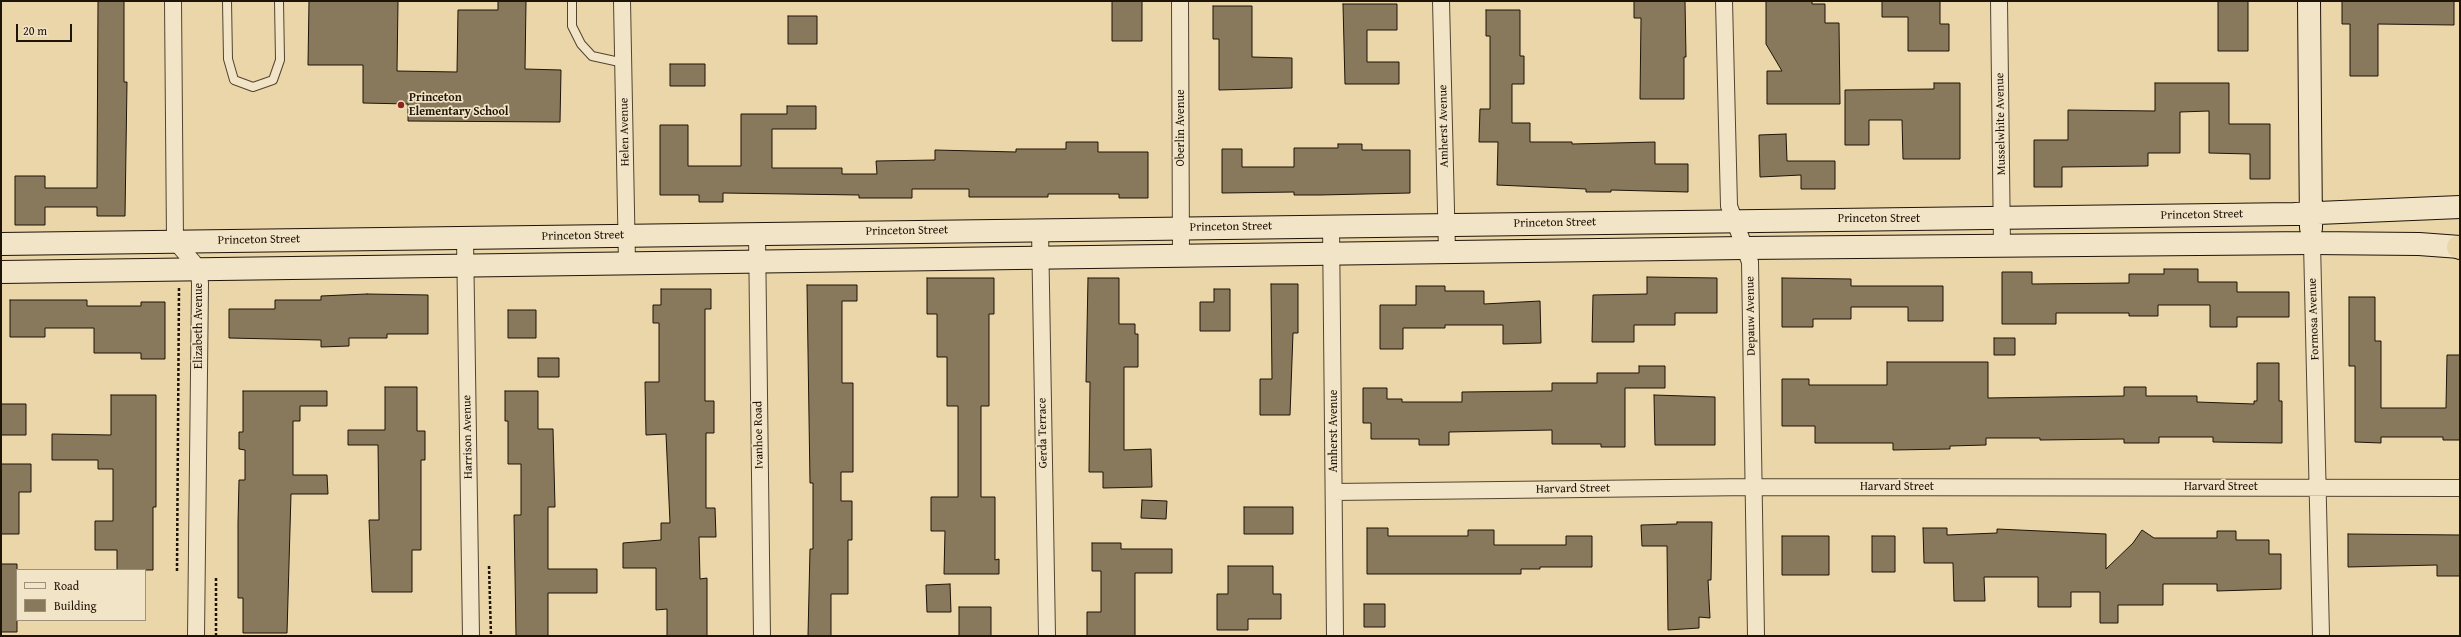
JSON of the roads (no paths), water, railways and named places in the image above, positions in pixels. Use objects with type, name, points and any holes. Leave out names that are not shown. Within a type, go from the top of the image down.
[{"type":"main road","name":"Formosa Avenue","points":[[2309,1],[2312,243]]},
{"type":"main road","name":"Princeton Street","points":[[1,244],[1734,220],[2311,214],[2460,207]]},
{"type":"main road","points":[[1,272],[1744,248],[2002,247],[2312,243],[2419,244],[2460,247]]},
{"type":"street","points":[[173,1],[175,241]]},
{"type":"street","name":"Helen Avenue","points":[[622,1],[627,263]]},
{"type":"street","name":"Oberlin Avenue","points":[[1180,1],[1182,256]]},
{"type":"street","name":"Amherst Avenue","points":[[1441,1],[1447,252]]},
{"type":"street","name":"Depauw Avenue","points":[[1724,1],[1728,206],[1750,262],[1752,487],[1756,636]]},
{"type":"street","name":"Musselwhite Avenue","points":[[1999,1],[2002,247]]},
{"type":"street","name":"Amherst Avenue","points":[[1331,226],[1335,636]]},
{"type":"street","name":"Gerda Terrace","points":[[1040,230],[1046,636]]},
{"type":"street","name":"Ivanhoe Road","points":[[756,234],[762,636]]},
{"type":"street","name":"Harrison Avenue","points":[[465,238],[471,636]]},
{"type":"street","name":"Elizabeth Avenue","points":[[175,241],[199,269],[196,636]]},
{"type":"street","name":"Formosa Avenue","points":[[2312,243],[2319,487],[2321,636]]},
{"type":"street","name":"Harvard Street","points":[[1334,492],[1752,487],[2460,488]]},
{"type":"lane","points":[[227,1],[228,59],[234,80],[253,87],[273,80],[280,60],[279,1]]},
{"type":"lane","points":[[572,1],[572,26],[581,44],[592,56],[624,64]]},
{"type":"place","name":"Princeton Elementary School","points":[[401,105]]}]
